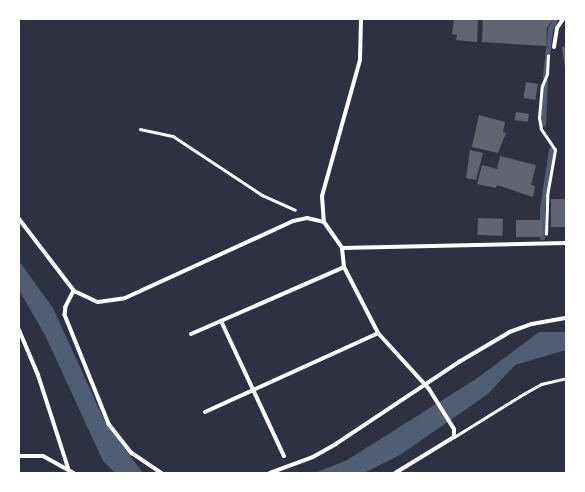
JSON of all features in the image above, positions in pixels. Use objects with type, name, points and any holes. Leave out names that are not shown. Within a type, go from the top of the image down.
[{"type":"street","points":[[361,19],[360,60],[322,196],[324,222],[342,248],[344,267],[378,332],[429,389],[454,429],[454,437],[395,473]]},
{"type":"street","points":[[554,47],[557,28],[563,19]]},
{"type":"street","points":[[19,219],[74,291],[98,302],[112,301],[293,221],[306,218],[324,222]]},
{"type":"street","points":[[342,248],[566,243]]},
{"type":"street","points":[[191,334],[344,267]]},
{"type":"street","points":[[74,291],[66,307],[65,315],[109,424],[132,453],[162,473]]},
{"type":"street","points":[[270,473],[319,454],[425,384],[510,332],[532,324],[566,318]]},
{"type":"street","points":[[221,321],[284,456]]},
{"type":"street","points":[[19,330],[38,375],[68,468]]},
{"type":"street","points":[[205,412],[378,332]]},
{"type":"street","points":[[19,456],[43,456],[68,468],[74,473]]},
{"type":"lane","points":[[454,437],[541,384],[566,378]]},
{"type":"path","points":[[546,244],[547,196],[555,155],[551,140],[545,134],[539,118],[549,53],[554,47]]},
{"type":"path","points":[[140,129],[174,136],[262,195],[297,210]]},
{"type":"water","points":[[19,261],[53,308],[106,424],[143,473],[115,473],[103,461],[45,335],[19,290]]},
{"type":"water","points":[[539,332],[566,332],[566,350],[515,365],[488,394],[400,455],[364,473],[315,473],[347,460],[476,379]]},
{"type":"building","points":[[454,19],[478,19],[477,42],[456,40],[457,35],[452,34]]},
{"type":"building","points":[[483,19],[553,19],[547,28],[546,46],[482,42]]},
{"type":"building","points":[[562,47],[566,47],[566,69],[565,69]]},
{"type":"building","points":[[526,82],[538,84],[535,100],[523,98]]},
{"type":"building","points":[[516,112],[529,114],[528,122],[515,120]]},
{"type":"building","points":[[479,115],[505,122],[503,132],[506,133],[498,153],[472,147]]},
{"type":"building","points":[[470,150],[483,153],[476,180],[466,178]]},
{"type":"building","points":[[500,156],[536,165],[531,185],[535,186],[533,197],[497,185],[496,188],[477,184],[482,165],[497,169]]},
{"type":"building","points":[[551,199],[566,199],[566,227],[551,227]]},
{"type":"building","points":[[478,218],[503,219],[502,236],[477,235]]},
{"type":"building","points":[[516,220],[542,220],[542,237],[516,237]]},
{"type":"waterway","points":[[545,76],[550,29],[555,19]]},
{"type":"waterway","points":[[543,124],[545,80]]},
{"type":"waterway","points":[[542,237],[542,208],[551,150]]}]
